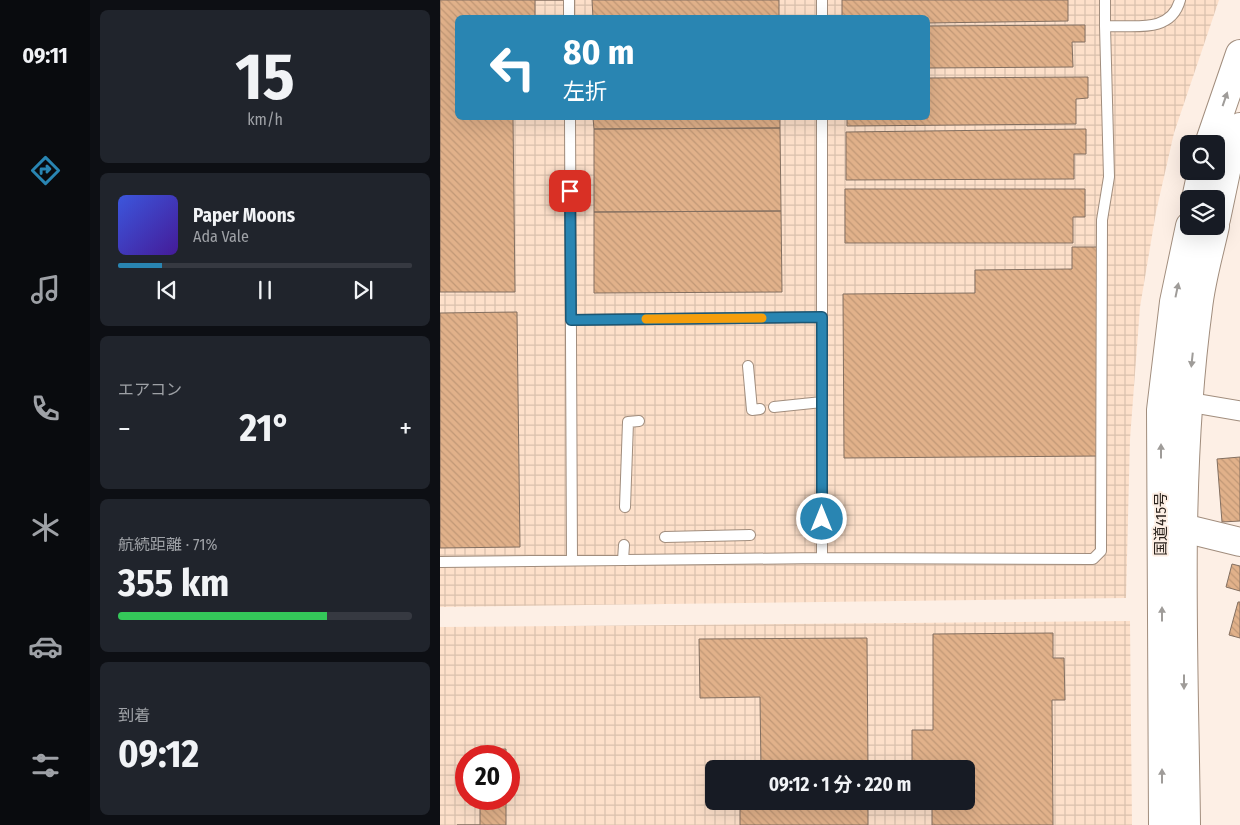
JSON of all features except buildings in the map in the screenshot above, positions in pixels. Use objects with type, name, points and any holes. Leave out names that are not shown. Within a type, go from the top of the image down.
[{"type":"main road","points":[[1212,135],[1240,54]]},
{"type":"main road","points":[[1222,190],[1228,162],[1240,127]]},
{"type":"main road","name":"国道415号","points":[[1163,825],[1161,410],[1174,302],[1188,235]]},
{"type":"main road","name":"国道415号","points":[[1186,825],[1183,528],[1188,402],[1198,306],[1213,235]]},
{"type":"main road","points":[[1183,528],[1240,542]]},
{"type":"street","points":[[1188,402],[1240,411]]},
{"type":"lane","points":[[569,0],[569,15]]},
{"type":"lane","points":[[822,0],[822,15]]},
{"type":"lane","points":[[440,562],[822,558],[1093,559],[1101,551],[1102,220],[1109,177],[1105,0]]},
{"type":"lane","points":[[1105,26],[1160,24],[1169,20],[1177,11],[1180,0]]},
{"type":"lane","points":[[570,120],[572,561]]},
{"type":"lane","points":[[822,120],[822,558]]},
{"type":"lane","points":[[571,320],[822,317]]},
{"type":"lane","points":[[748,366],[752,410],[760,409]]},
{"type":"lane","points":[[774,407],[822,402]]},
{"type":"lane","points":[[625,507],[628,422],[638,421]]},
{"type":"lane","points":[[665,537],[750,535]]},
{"type":"lane","points":[[623,560],[624,545]]},
{"type":"shaded area","points":[[440,0],[1219,0],[1174,133],[1156,212],[1140,307],[1130,439],[1126,598],[440,607]]},
{"type":"shaded area","points":[[1130,621],[1132,825],[440,825],[440,627]]},
{"type":"slow traffic","points":[[646,319],[762,318]]},
{"type":"route","points":[[570,191],[571,320],[822,317],[822,519]]}]
